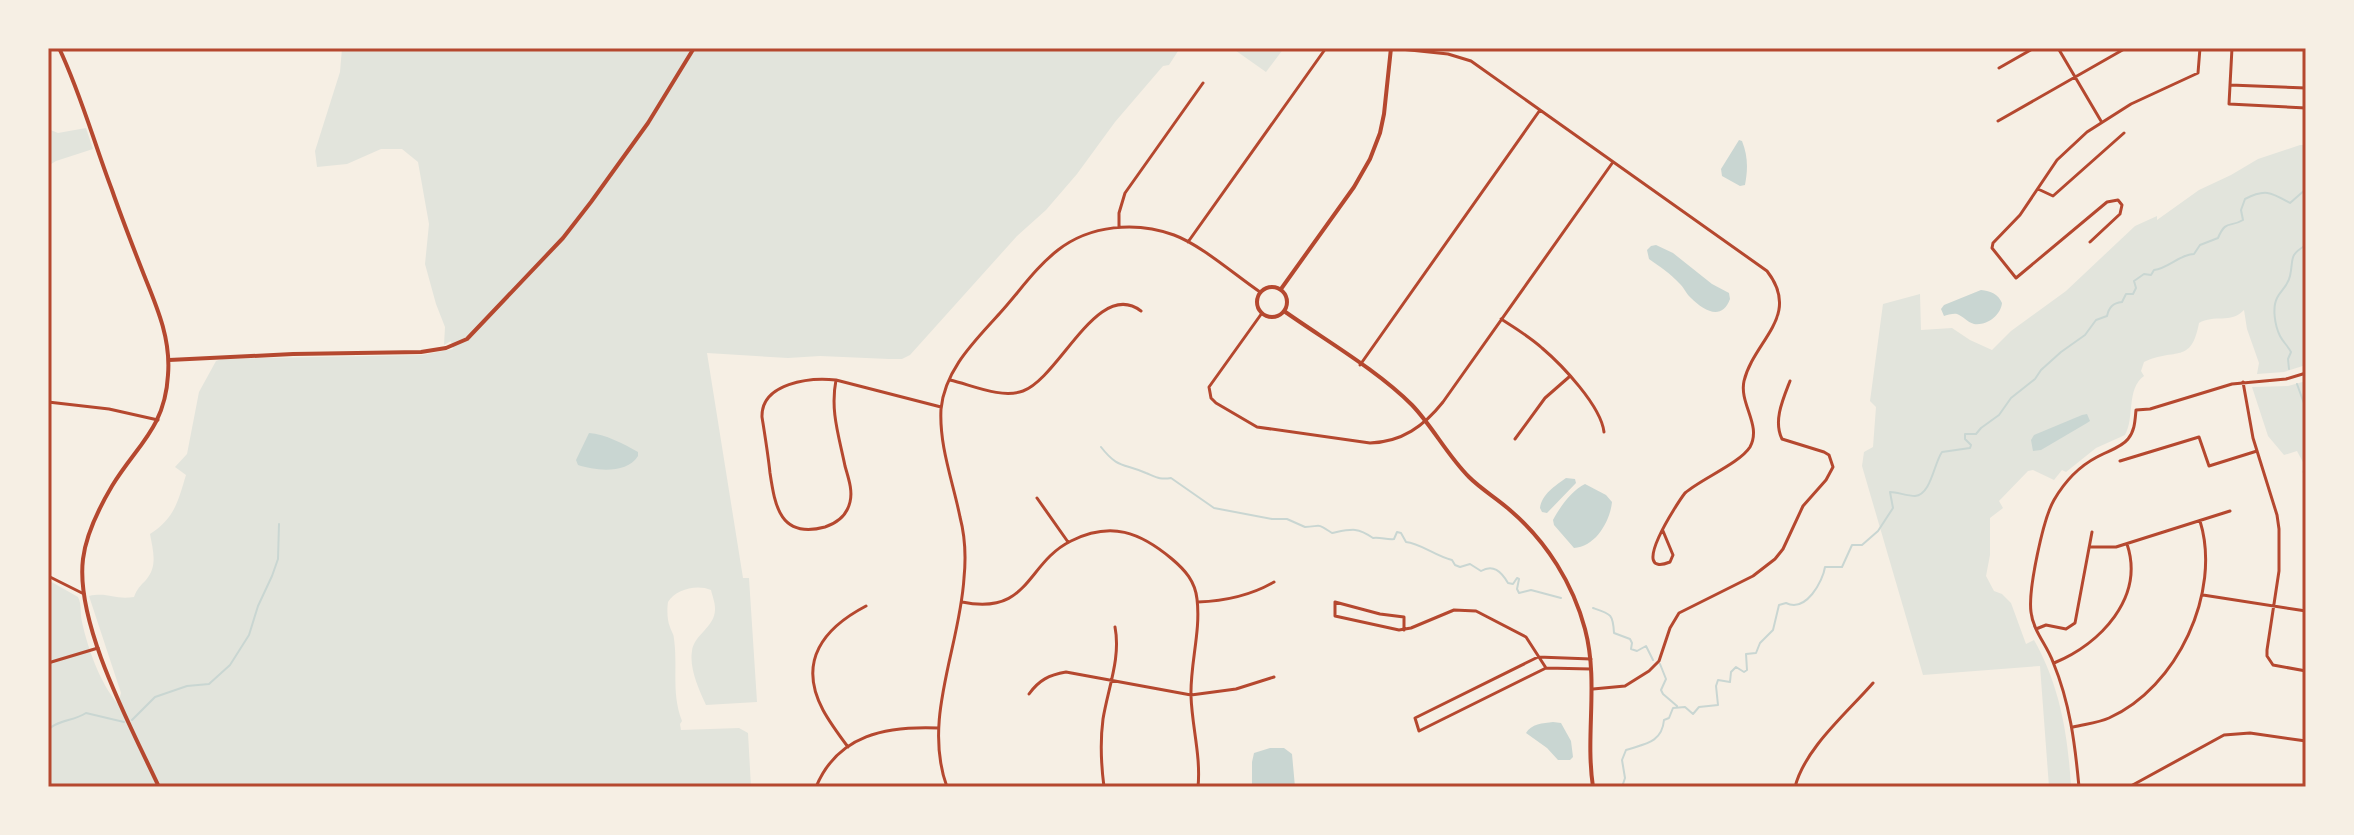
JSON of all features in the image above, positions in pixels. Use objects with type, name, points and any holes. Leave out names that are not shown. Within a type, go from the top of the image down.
[{"type":"street","points":[[59,48],[166,336],[169,360],[166,391],[158,420],[147,440],[116,480],[91,530],[83,563],[84,594],[98,648],[159,787]]},
{"type":"street","points":[[169,360],[421,352],[446,348],[467,339],[563,238],[648,123],[694,48]]},
{"type":"street","points":[[1188,242],[1326,48]]},
{"type":"street","points":[[1281,289],[1354,187],[1370,159],[1384,114],[1391,48],[1460,56],[1482,68],[1767,271],[1776,284],[1781,307],[1743,383],[1754,432],[1750,445],[1739,457],[1685,493],[1663,531],[1651,554],[1655,562],[1661,565],[1670,562],[1673,555],[1663,531]]},
{"type":"street","points":[[1999,68],[2034,48]]},
{"type":"street","points":[[2058,48],[2102,122]]},
{"type":"street","points":[[1998,121],[2126,48]]},
{"type":"street","points":[[2090,242],[2120,214],[2122,205],[2118,200],[2107,202],[2016,278],[1995,253],[1993,243],[2020,215],[2057,160],[2102,122],[2150,94],[2198,73],[2200,48]]},
{"type":"street","points":[[2232,48],[2229,104],[2306,108]]},
{"type":"street","points":[[1119,227],[1119,213],[1125,193],[1203,83]]},
{"type":"street","points":[[2230,85],[2306,88]]},
{"type":"street","points":[[1360,365],[1540,110]]},
{"type":"street","points":[[2038,189],[2053,196],[2124,133]]},
{"type":"street","points":[[1262,313],[1212,382],[1209,392],[1216,403],[1257,427],[1365,442],[1381,443],[1403,437],[1425,421],[1443,402],[1613,162]]},
{"type":"street","points":[[947,787],[940,759],[938,728],[962,602],[965,557],[963,532],[944,449],[941,407],[957,364],[1057,251],[1080,236],[1097,230],[1141,227],[1160,231],[1188,242],[1260,292]]},
{"type":"street","points":[[1270,286],[1281,289],[1287,300],[1284,311],[1272,317],[1262,313],[1256,303],[1260,292],[1270,286]]},
{"type":"street","points":[[950,380],[1007,393],[1025,390],[1042,378],[1104,309],[1128,303],[1141,311]]},
{"type":"street","points":[[1284,311],[1397,392],[1425,421],[1460,468],[1526,525],[1553,559],[1579,611],[1591,659],[1590,753],[1593,787]]},
{"type":"street","points":[[1501,319],[1544,349],[1597,409],[1604,432]]},
{"type":"street","points":[[2079,787],[2073,727],[2054,663],[2031,613],[2030,602],[2041,536],[2049,510],[2072,474],[2083,464],[2129,438],[2136,410],[2150,409],[2243,381],[2286,379],[2306,373]]},
{"type":"street","points":[[1515,439],[1545,398],[1569,377]]},
{"type":"street","points":[[836,380],[832,409],[850,487],[849,504],[842,518],[835,523],[816,529],[800,528],[786,522],[775,503],[762,410],[771,393],[819,379],[836,380],[941,407]]},
{"type":"street","points":[[1593,689],[1625,686],[1649,671],[1659,661],[1670,628],[1679,613],[1753,576],[1768,566],[1783,549],[1803,506],[1833,467],[1829,455],[1824,452],[1782,439],[1779,435],[1782,401],[1790,381]]},
{"type":"street","points":[[2243,381],[2257,451],[2279,529],[2280,555],[2267,650],[2270,662],[2279,667],[2306,671]]},
{"type":"street","points":[[48,402],[109,409],[158,420]]},
{"type":"street","points":[[2120,461],[2199,437],[2209,466],[2257,451]]},
{"type":"street","points":[[1037,498],[1068,542]]},
{"type":"street","points":[[2089,547],[2108,548],[2127,544],[2230,511]]},
{"type":"street","points":[[2073,727],[2108,718],[2126,707],[2152,686],[2171,664],[2187,638],[2202,595],[2206,549],[2200,521]]},
{"type":"street","points":[[962,602],[983,605],[1012,597],[1068,542],[1100,531],[1124,531],[1152,543],[1191,579],[1198,602],[1191,695],[1199,755],[1198,787]]},
{"type":"street","points":[[2036,629],[2046,625],[2066,629],[2073,626],[2092,532]]},
{"type":"street","points":[[2054,663],[2090,643],[2118,612],[2132,574],[2127,544]]},
{"type":"street","points":[[48,576],[84,594]]},
{"type":"street","points":[[1198,602],[1230,599],[1274,582]]},
{"type":"street","points":[[2202,595],[2306,611]]},
{"type":"street","points":[[1404,630],[1404,617],[1335,602],[1335,616],[1404,630],[1448,612],[1468,609],[1484,614],[1526,637],[1546,668]]},
{"type":"street","points":[[848,747],[823,710],[814,672],[824,636],[842,619],[866,606]]},
{"type":"street","points":[[1104,787],[1101,735],[1118,642],[1115,627]]},
{"type":"street","points":[[48,663],[98,648]]},
{"type":"street","points":[[1591,659],[1538,657],[1415,718],[1419,731],[1546,668],[1591,669]]},
{"type":"street","points":[[1029,694],[1041,680],[1066,672],[1191,695],[1236,689],[1274,677]]},
{"type":"street","points":[[1795,787],[1808,757],[1873,683]]},
{"type":"street","points":[[816,787],[828,766],[848,747],[871,734],[898,728],[938,728]]},
{"type":"street","points":[[2129,787],[2224,735],[2250,733],[2306,741]]},
{"type":"shaded area","points":[[342,48],[1180,48],[1169,65],[1163,66],[1115,122],[1046,210],[1017,236],[910,355],[902,359],[889,359],[707,353],[743,578],[749,578],[757,702],[706,705],[700,693],[691,658],[694,645],[714,615],[711,590],[693,588],[676,594],[668,602],[668,618],[674,637],[681,730],[739,728],[748,733],[751,787],[48,787],[48,580],[78,597],[91,654],[100,676],[118,704],[121,693],[89,596],[134,597],[150,575],[154,558],[150,534],[165,522],[178,501],[186,475],[175,467],[187,454],[199,392],[216,361],[422,355],[453,349],[451,341],[444,345],[445,327],[425,264],[429,224],[418,162],[402,149],[381,149],[347,164],[317,167],[315,151],[340,72]]},
{"type":"shaded area","points":[[1232,48],[1284,48],[1266,72]]},
{"type":"shaded area","points":[[86,128],[93,149],[48,166],[48,129],[58,133]]},
{"type":"shaded area","points":[[1739,140],[1742,141],[1747,163],[1745,185],[1740,186],[1722,176],[1721,169]]},
{"type":"shaded area","points":[[2306,145],[2306,365],[2284,372],[2257,374],[2259,363],[2244,310],[2234,317],[2205,320],[2199,323],[2192,345],[2187,350],[2144,362],[2141,371],[2144,376],[2135,388],[2125,435],[2096,448],[2066,472],[2062,470],[2054,480],[2033,470],[2028,471],[1999,501],[2003,508],[1990,518],[1990,555],[1986,576],[1994,591],[2011,603],[2026,644],[2034,640],[2050,675],[2061,711],[2071,787],[2049,787],[2040,666],[1923,675],[1862,466],[1864,452],[1873,447],[1876,407],[1870,401],[1883,304],[1920,294],[1921,330],[1952,328],[1992,350],[2011,331],[2066,291],[2135,226],[2157,216],[2157,220],[2199,190],[2258,159]]},
{"type":"shaded area","points":[[1656,245],[1673,253],[1712,284],[1729,293],[1727,306],[1712,312],[1696,303],[1672,276],[1649,259],[1647,250]]},
{"type":"shaded area","points":[[1981,290],[1994,294],[2002,303],[1992,319],[1974,324],[1957,314],[1944,316],[1941,309],[1944,305]]},
{"type":"shaded area","points":[[2306,381],[2306,477],[2302,472],[2305,466],[2297,451],[2284,455],[2268,436],[2252,387],[2288,386]]},
{"type":"shaded area","points":[[2087,414],[2090,421],[2041,450],[2033,451],[2031,440],[2034,435]]},
{"type":"shaded area","points":[[589,433],[621,443],[638,452],[638,456],[627,466],[619,468],[602,470],[578,465],[576,460]]},
{"type":"shaded area","points":[[1566,478],[1575,479],[1576,483],[1547,513],[1542,512],[1541,503],[1546,494]]},
{"type":"shaded area","points":[[1585,484],[1606,495],[1612,502],[1600,532],[1589,543],[1574,548],[1553,520],[1567,499]]},
{"type":"shaded area","points":[[1561,723],[1571,741],[1573,757],[1570,760],[1558,760],[1526,733],[1534,726]]},
{"type":"shaded area","points":[[1284,748],[1292,754],[1295,787],[1252,787],[1254,753]]},
{"type":"waterway","points":[[1622,787],[1625,778],[1622,760],[1626,750],[1656,738],[1673,708],[1685,707],[1693,714],[1699,707],[1718,705],[1718,680],[1730,682],[1731,672],[1736,667],[1744,672],[1747,670],[1746,654],[1756,653],[1760,643],[1773,630],[1779,605],[1800,604],[1807,600],[1821,580],[1825,567],[1842,567],[1852,545],[1862,545],[1878,531],[1893,508],[1890,492],[1915,496],[1925,490],[1942,452],[1970,448],[1965,434],[1976,434],[1999,415],[2011,398],[2061,352],[2085,335],[2096,320],[2107,316],[2110,308],[2122,302],[2126,294],[2133,294],[2136,288],[2134,281],[2194,254],[2200,245],[2218,238],[2226,226],[2243,220],[2241,210],[2245,199],[2269,193],[2290,203],[2306,189]]},
{"type":"waterway","points":[[2289,369],[2291,352],[2278,332],[2275,307],[2289,279],[2294,255],[2306,245]]},
{"type":"waterway","points":[[2297,384],[2306,409]]},
{"type":"waterway","points":[[1101,447],[1112,459],[1122,464],[1158,478],[1171,478],[1214,508],[1287,519],[1305,527],[1321,526],[1332,533],[1354,530],[1373,538],[1391,539],[1397,532],[1401,533],[1406,542],[1452,560],[1460,567],[1470,564],[1481,571],[1493,569],[1500,572],[1508,583],[1513,584],[1519,579],[1519,593],[1531,590],[1561,598]]},
{"type":"waterway","points":[[132,720],[155,697],[187,686],[209,684],[230,665],[249,635],[278,559],[279,524]]},
{"type":"waterway","points":[[1593,608],[1610,616],[1614,633],[1630,639],[1631,649],[1637,651],[1646,646],[1653,660]]},
{"type":"waterway","points":[[1660,664],[1666,679],[1661,690],[1677,706]]},
{"type":"waterway","points":[[48,730],[86,713],[124,722]]}]
